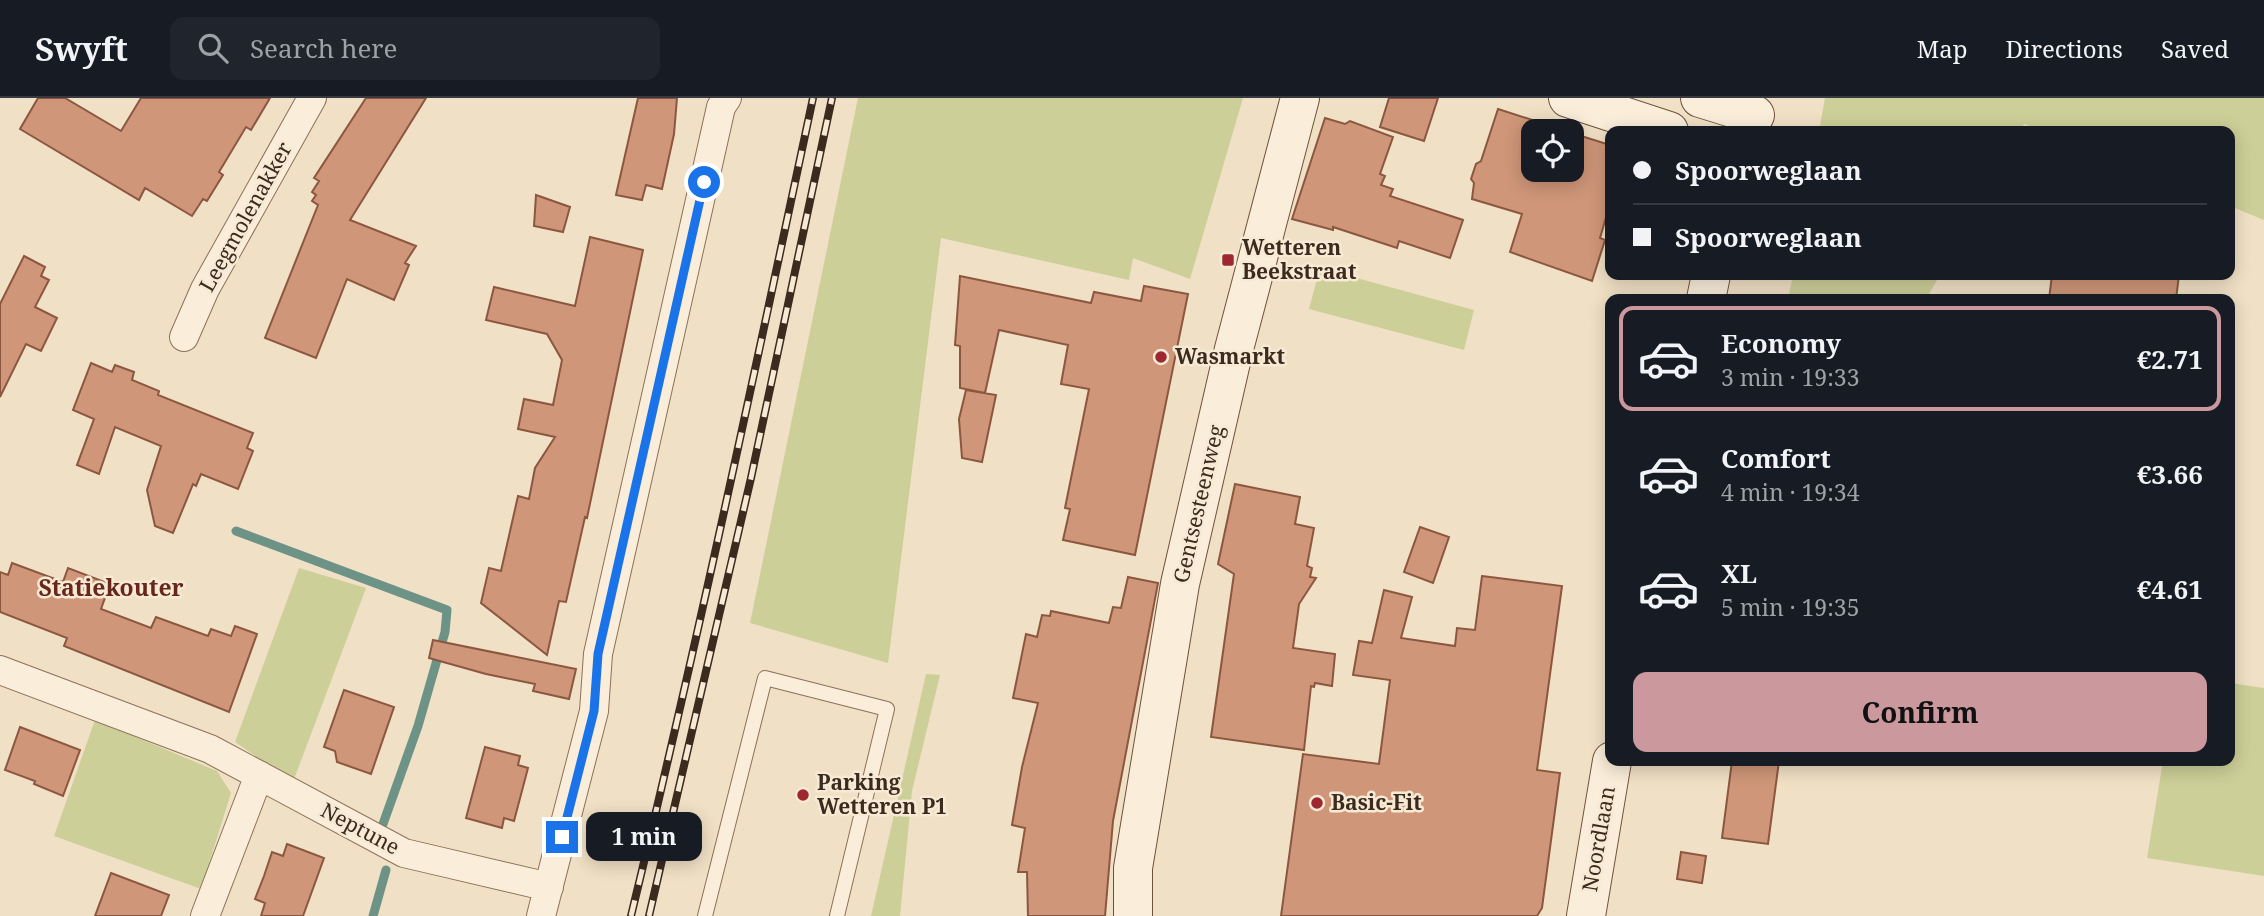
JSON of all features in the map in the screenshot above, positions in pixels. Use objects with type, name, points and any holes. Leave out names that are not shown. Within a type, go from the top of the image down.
[{"type":"street","name":"Leegmolenakker","points":[[184,337],[205,289],[312,98]]},
{"type":"street","points":[[541,916],[594,711],[598,654],[721,107],[727,98]]},
{"type":"street","name":"Gentsesteenweg","points":[[1133,916],[1132,873],[1180,584],[1234,349],[1300,98]]},
{"type":"street","points":[[1569,98],[1654,126]]},
{"type":"street","points":[[1700,98],[1755,115]]},
{"type":"street","name":"Neptune","points":[[0,670],[210,749],[404,853],[549,887]]},
{"type":"street","name":"Noordlaan","points":[[1586,916],[1611,766]]},
{"type":"street","points":[[205,916],[259,775]]},
{"type":"lane","points":[[705,916],[765,678],[887,709],[837,916]]},
{"type":"green space","points":[[858,98],[1243,98],[1190,279],[1133,258],[1129,280],[941,238],[888,663],[750,623]]},
{"type":"green space","points":[[1825,98],[2264,98],[2264,220],[2235,208],[2235,126],[1820,126]]},
{"type":"green space","points":[[1320,268],[1474,310],[1464,350],[1309,309]]},
{"type":"green space","points":[[1792,280],[1937,280],[1929,294],[1789,294]]},
{"type":"green space","points":[[299,568],[366,588],[293,782],[235,742]]},
{"type":"green space","points":[[926,674],[940,675],[912,791],[900,916],[871,916]]},
{"type":"green space","points":[[2235,684],[2264,688],[2264,876],[2147,858],[2162,766],[2235,766]]},
{"type":"green space","points":[[95,720],[217,771],[231,793],[201,889],[54,836]]},
{"type":"building","points":[[38,98],[65,98],[121,131],[141,98],[270,98],[251,130],[246,127],[219,172],[223,175],[207,201],[203,199],[192,216],[145,188],[139,200],[20,129]]},
{"type":"building","points":[[366,98],[426,98],[350,220],[416,246],[405,263],[409,265],[394,300],[347,279],[316,358],[265,338],[318,205],[312,201],[316,195],[312,192],[319,181],[314,178]]},
{"type":"building","points":[[638,98],[677,98],[674,134],[662,189],[646,185],[642,200],[616,195]]},
{"type":"building","points":[[1389,98],[1438,98],[1424,141],[1380,127]]},
{"type":"building","points":[[1498,109],[1529,119],[1521,119],[1521,182],[1584,182],[1584,137],[1605,143],[1605,221],[1600,238],[1605,240],[1592,281],[1510,252],[1522,214],[1472,199],[1474,183],[1471,179],[1476,164],[1481,161]]},
{"type":"building","points":[[1325,118],[1345,124],[1350,121],[1393,137],[1380,174],[1385,176],[1381,185],[1393,189],[1390,196],[1463,220],[1450,258],[1399,241],[1397,248],[1333,227],[1333,230],[1292,219]]},
{"type":"building","points":[[536,195],[570,207],[563,232],[534,226]]},
{"type":"building","points":[[590,237],[643,250],[587,518],[585,517],[566,602],[559,601],[547,655],[481,603],[489,568],[501,571],[518,496],[529,499],[535,468],[555,437],[518,429],[524,399],[553,405],[562,360],[547,334],[486,320],[494,287],[575,306]]},
{"type":"building","points":[[24,256],[45,267],[41,276],[49,280],[35,307],[57,318],[41,351],[26,344],[0,397],[0,304]]},
{"type":"building","points":[[960,276],[1091,303],[1094,292],[1141,301],[1144,286],[1188,294],[1135,555],[1063,540],[1070,509],[1065,508],[1089,389],[1061,384],[1068,345],[999,330],[985,393],[960,388],[960,346],[955,345]]},
{"type":"building","points":[[2051,280],[2178,280],[2177,294],[2050,294]]},
{"type":"building","points":[[91,363],[112,372],[115,365],[134,372],[132,380],[159,391],[158,395],[253,433],[247,448],[253,451],[238,489],[201,474],[196,486],[193,484],[173,533],[155,526],[147,490],[161,446],[115,427],[99,474],[77,465],[94,419],[73,410]]},
{"type":"building","points":[[966,390],[996,395],[982,462],[962,458],[959,419]]},
{"type":"building","points":[[1235,484],[1300,497],[1295,524],[1314,528],[1307,566],[1312,568],[1310,577],[1316,578],[1299,604],[1293,648],[1335,654],[1332,686],[1315,683],[1314,687],[1311,686],[1304,750],[1211,737],[1234,574],[1218,564]]},
{"type":"building","points":[[1420,527],[1449,537],[1433,583],[1404,572]]},
{"type":"building","points":[[12,563],[63,582],[68,568],[110,584],[101,609],[151,628],[156,617],[208,636],[211,629],[231,636],[235,626],[257,634],[229,712],[64,646],[67,638],[0,612],[0,572],[8,575]]},
{"type":"building","points":[[1482,576],[1562,586],[1537,770],[1560,773],[1542,908],[1537,916],[1281,916],[1303,754],[1379,764],[1390,680],[1353,675],[1359,641],[1372,643],[1384,590],[1412,597],[1401,638],[1455,646],[1457,628],[1475,630]]},
{"type":"building","points":[[1128,577],[1158,583],[1113,821],[1105,916],[1028,916],[1027,872],[1018,872],[1025,828],[1012,825],[1022,767],[1038,703],[1013,698],[1026,634],[1037,637],[1042,615],[1050,616],[1051,611],[1109,623],[1113,607],[1121,608]]},
{"type":"building","points":[[433,640],[576,669],[569,699],[533,691],[535,684],[429,658]]},
{"type":"building","points":[[344,690],[394,707],[371,774],[337,762],[335,751],[324,747]]},
{"type":"building","points":[[20,727],[80,750],[63,796],[34,784],[35,781],[5,770]]},
{"type":"building","points":[[485,747],[520,756],[518,765],[528,768],[514,821],[504,818],[502,828],[466,818]]},
{"type":"building","points":[[1731,766],[1778,766],[1768,844],[1722,838]]},
{"type":"building","points":[[287,844],[324,858],[303,916],[261,916],[265,903],[255,899],[272,852],[283,856]]},
{"type":"building","points":[[1681,852],[1706,856],[1702,883],[1677,879]]},
{"type":"building","points":[[111,873],[169,895],[161,916],[95,916]]},
{"type":"waterway","points":[[236,531],[447,610],[445,632],[418,726],[383,824]]},
{"type":"waterway","points":[[373,916],[386,870]]},
{"type":"railway","points":[[631,916],[702,610],[813,98]]},
{"type":"railway","points":[[649,916],[751,478],[832,98]]},
{"type":"place","name":"Wetteren Beekstraat","points":[[1228,260]]},
{"type":"place","name":"Wasmarkt","points":[[1161,357]]},
{"type":"place","name":"Parking Wetteren P1","points":[[803,795]]},
{"type":"place","name":"Basic-Fit","points":[[1317,803]]},
{"type":"district","name":"Statiekouter","points":[[111,588]]},
{"type":"route","points":[[562,837],[594,711],[598,654],[704,182]]}]
